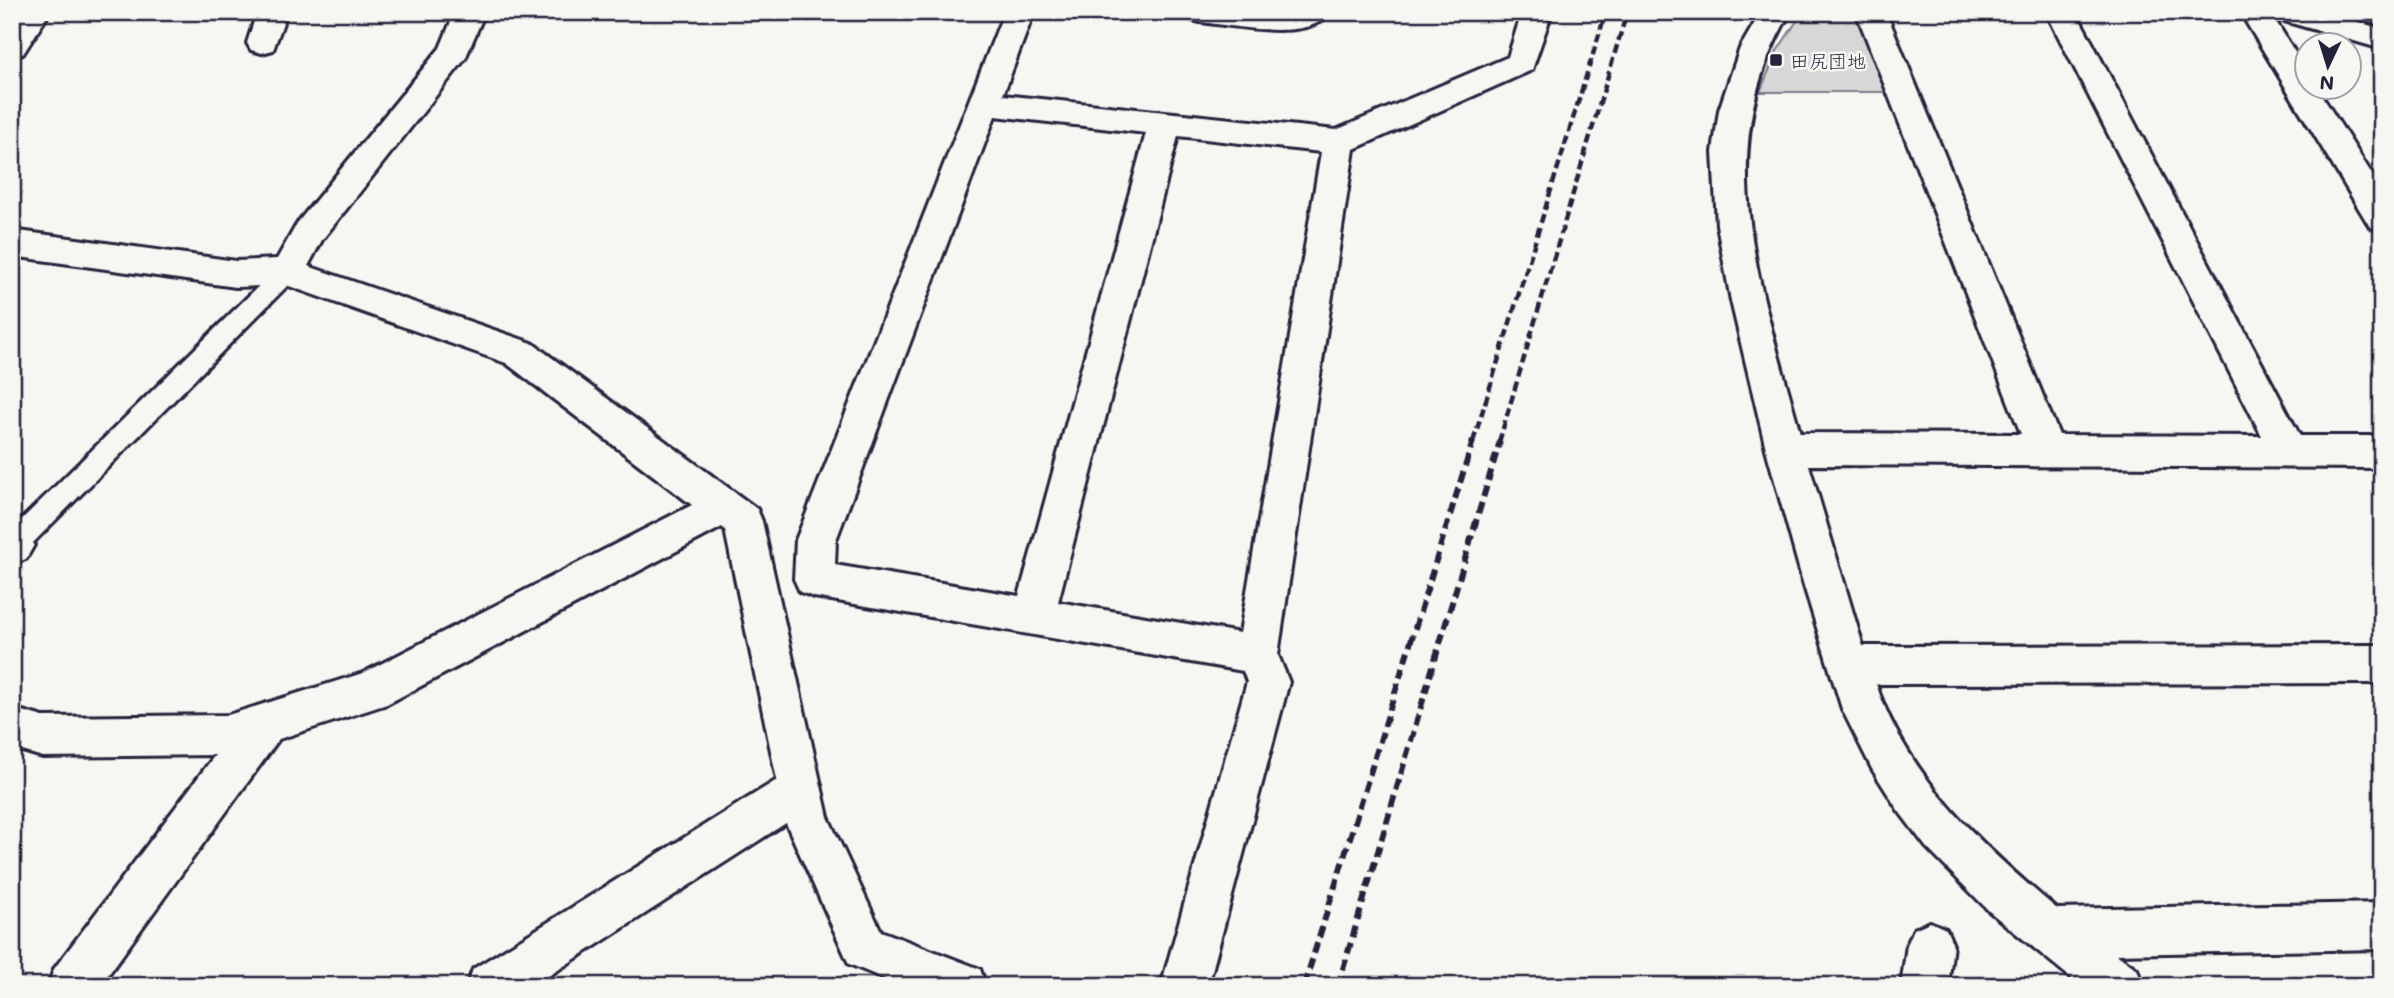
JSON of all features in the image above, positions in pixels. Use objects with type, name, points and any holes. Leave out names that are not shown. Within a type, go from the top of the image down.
[{"type":"street","points":[[12,47],[35,12]]},
{"type":"street","points":[[262,43],[272,12]]},
{"type":"street","points":[[287,272],[310,231],[454,52],[470,12]]},
{"type":"street","points":[[1019,12],[816,540],[814,579],[1256,655]]},
{"type":"street","points":[[1200,12],[1295,21],[1314,12]]},
{"type":"street","points":[[983,104],[1339,142],[1521,63],[1537,12]]},
{"type":"street","points":[[1776,12],[1754,51],[1740,88],[1732,128],[1728,172],[1738,254],[1785,449],[1863,709],[1879,743],[1941,834],[1980,875],[2048,932],[2119,986]]},
{"type":"street","points":[[1871,12],[2046,450]]},
{"type":"street","points":[[2061,12],[2289,452]]},
{"type":"street","points":[[2255,12],[2382,218]]},
{"type":"street","points":[[2288,12],[2382,39]]},
{"type":"street","points":[[1034,617],[1165,123]]},
{"type":"street","points":[[1184,986],[1268,682],[1256,655],[1339,142]]},
{"type":"street","points":[[12,243],[236,274],[287,272],[519,353],[743,520],[807,820],[865,948],[963,986]]},
{"type":"street","points":[[1785,449],[2382,452]]},
{"type":"street","points":[[12,728],[43,737],[228,734],[372,690],[725,507]]},
{"type":"street","points":[[1848,665],[2382,664]]},
{"type":"street","points":[[71,986],[265,723]]},
{"type":"street","points":[[490,986],[801,789]]},
{"type":"street","points":[[2048,932],[2382,926]]},
{"type":"lane","points":[[13,546],[287,272]]},
{"type":"shaded area","points":[[1803,12],[1858,12],[1891,92],[1760,92],[1777,51]]},
{"type":"railway","points":[[1473,442],[1606,12]]},
{"type":"railway","points":[[1499,442],[1627,12]]},
{"type":"railway","points":[[1304,986],[1473,441]]},
{"type":"railway","points":[[1338,986],[1500,441]]},
{"type":"place","name":"田尻団地","points":[[1776,60]]}]
